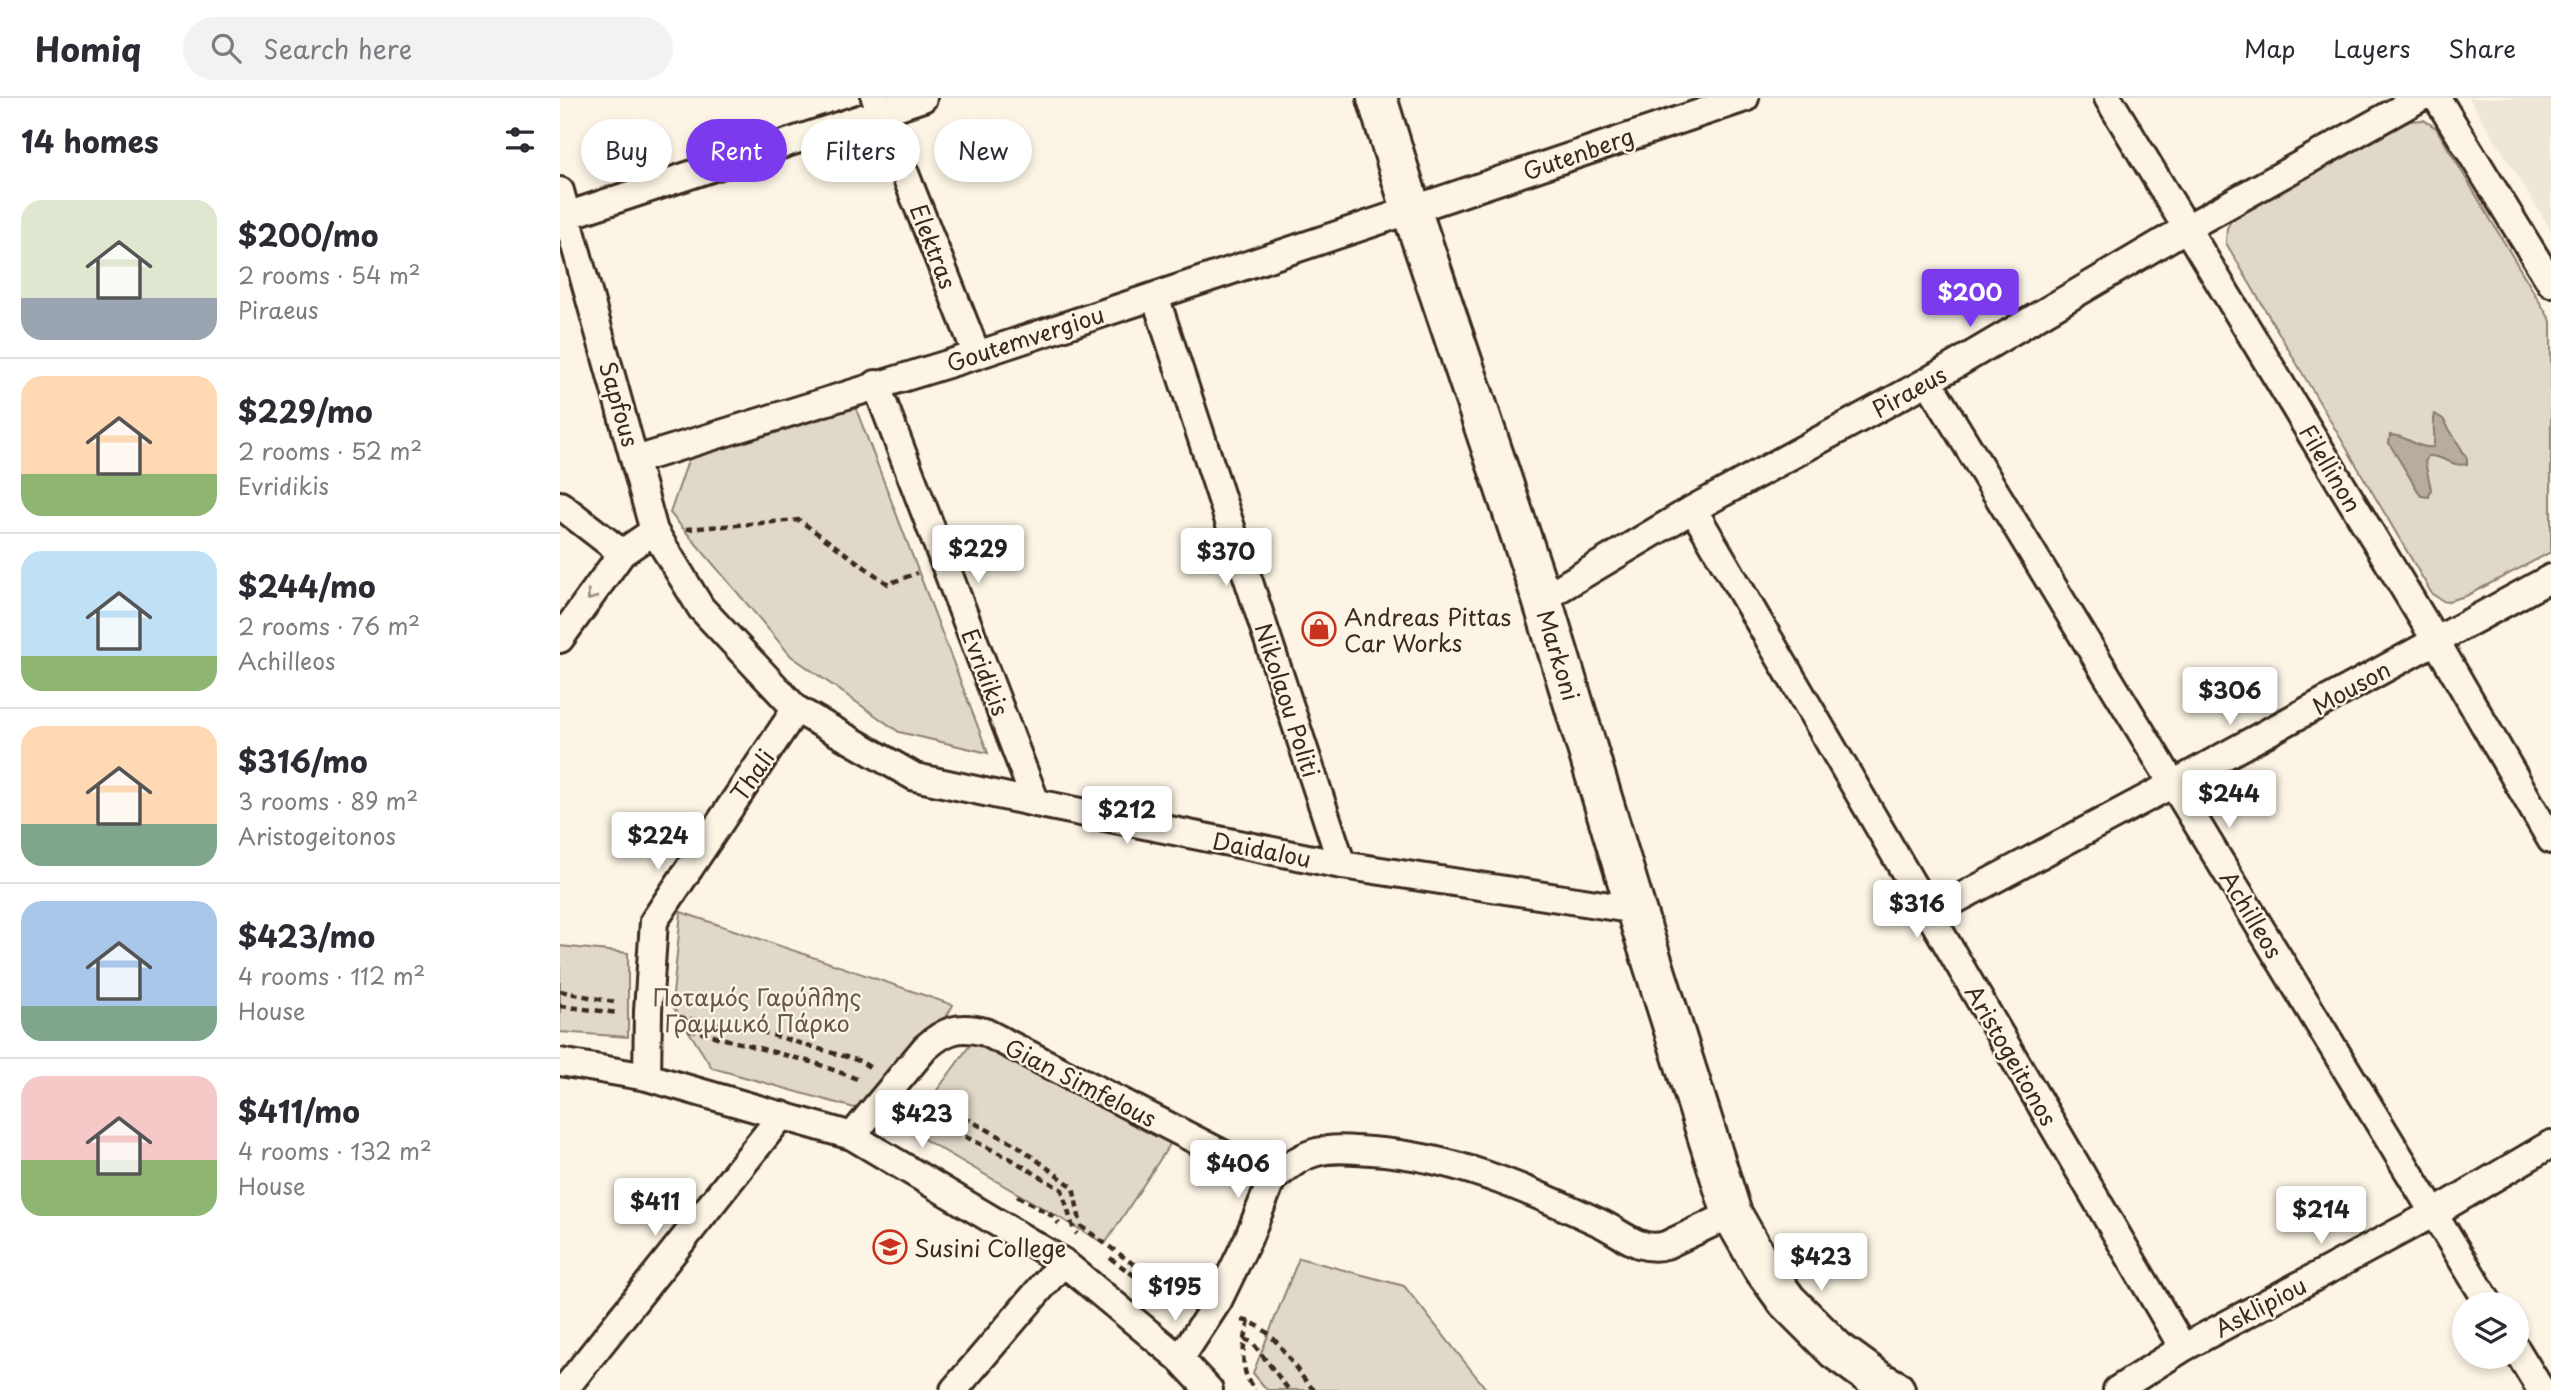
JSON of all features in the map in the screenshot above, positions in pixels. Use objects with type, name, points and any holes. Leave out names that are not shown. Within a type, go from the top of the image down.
[{"type":"main road","name":"Markoni","points":[[1377,98],[1411,209],[1542,598],[1636,910],[1732,1214],[1761,1265],[1787,1301],[1836,1350],[1895,1390]]},
{"type":"street","points":[[562,208],[878,105],[923,98]]},
{"type":"street","name":"Gutenberg","points":[[1411,209],[1672,109],[1745,98]]},
{"type":"street","name":"Filellinon","points":[[2108,98],[2437,641],[2551,840]]},
{"type":"street","name":"Piraeus","points":[[1542,598],[1693,509],[1928,381],[2185,229],[2420,98]]},
{"type":"street","points":[[2437,98],[2551,284]]},
{"type":"street","name":"Elektras","points":[[878,105],[977,355]]},
{"type":"street","name":"Sapfous","points":[[562,208],[636,460],[654,531],[701,608]]},
{"type":"street","name":"Goutemvergiou","points":[[636,460],[977,355],[1411,209]]},
{"type":"street","name":"Nikolaou Politi","points":[[1155,296],[1342,865]]},
{"type":"street","name":"Achilleos","points":[[1928,381],[2482,1292]]},
{"type":"street","name":"Evridikis","points":[[876,384],[1036,803]]},
{"type":"street","points":[[560,505],[622,553]]},
{"type":"street","name":"Aristogeitonos","points":[[1693,509],[2183,1348]]},
{"type":"street","points":[[560,639],[622,553],[654,531]]},
{"type":"street","name":"Mouson","points":[[1929,914],[2551,578]]},
{"type":"street","name":"Daidalou","points":[[701,608],[796,709],[915,776],[1342,865],[1636,910]]},
{"type":"street","name":"Thali","points":[[647,1077],[654,921],[796,709]]},
{"type":"street","name":"Gian Simfelous","points":[[852,1136],[925,1048],[938,1036],[968,1028],[985,1032],[1272,1180]]},
{"type":"street","points":[[560,1062],[647,1077],[852,1136],[1062,1262],[1180,1359],[1209,1390]]},
{"type":"street","points":[[564,1390],[782,1115]]},
{"type":"street","name":"Asklipiou","points":[[2117,1390],[2183,1348],[2434,1213],[2551,1144]]},
{"type":"street","points":[[1180,1359],[1218,1301],[1248,1239],[1272,1180],[1292,1164],[1317,1152],[1347,1149],[1401,1153],[1456,1164],[1516,1186],[1604,1225],[1645,1247],[1657,1248],[1666,1245],[1732,1214]]},
{"type":"street","points":[[954,1390],[1062,1262]]},
{"type":"street","points":[[2528,1369],[2541,1390]]},
{"type":"path","points":[[654,531],[799,520],[888,584],[944,562]]},
{"type":"path","points":[[560,991],[630,1006]]},
{"type":"path","points":[[560,1006],[616,1014],[623,1010]]},
{"type":"path","points":[[867,1083],[815,1062],[691,1030],[683,1017],[762,1032],[860,1060],[877,1072]]},
{"type":"path","points":[[915,1092],[1018,1146],[1073,1187],[1081,1226],[1187,1302],[1176,1306],[1107,1256]]},
{"type":"path","points":[[906,1108],[1011,1159],[1062,1190],[1074,1231],[1085,1239]]},
{"type":"path","points":[[1255,1390],[1248,1382],[1243,1357],[1249,1321],[1254,1322],[1279,1345],[1314,1390]]},
{"type":"path","points":[[1244,1339],[1252,1342],[1289,1390]]},
{"type":"shaded area","points":[[2469,98],[2551,98],[2551,230]]},
{"type":"shaded area","points":[[2435,414],[2443,419],[2467,458],[2467,464],[2428,456],[2425,462],[2431,489],[2429,497],[2421,496],[2389,443],[2390,435],[2433,447]]},
{"type":"green space","points":[[2424,120],[2436,128],[2551,321],[2551,552],[2466,596],[2445,602],[2432,594],[2226,243],[2227,228],[2233,217],[2408,121]]},
{"type":"green space","points":[[853,401],[988,753],[899,732],[791,656],[670,513],[689,458]]},
{"type":"green space","name":"Ποταμός Γαρύλλης Γραμμικό Πάρκο","points":[[681,912],[953,1005],[890,1118],[712,1068],[672,1005]]},
{"type":"green space","name":"Ποταμός Γαρύλλης Γραμμικό Πάρκο","points":[[560,946],[628,953],[628,1037],[560,1032]]},
{"type":"green space","points":[[973,1041],[1172,1141],[1105,1244],[908,1130]]},
{"type":"green space","points":[[1299,1258],[1404,1286],[1487,1390],[1267,1390],[1253,1373]]},
{"type":"place","name":"Andreas Pittas Car Works","points":[[1319,629]]},
{"type":"place","name":"Susini College","points":[[890,1247]]}]
